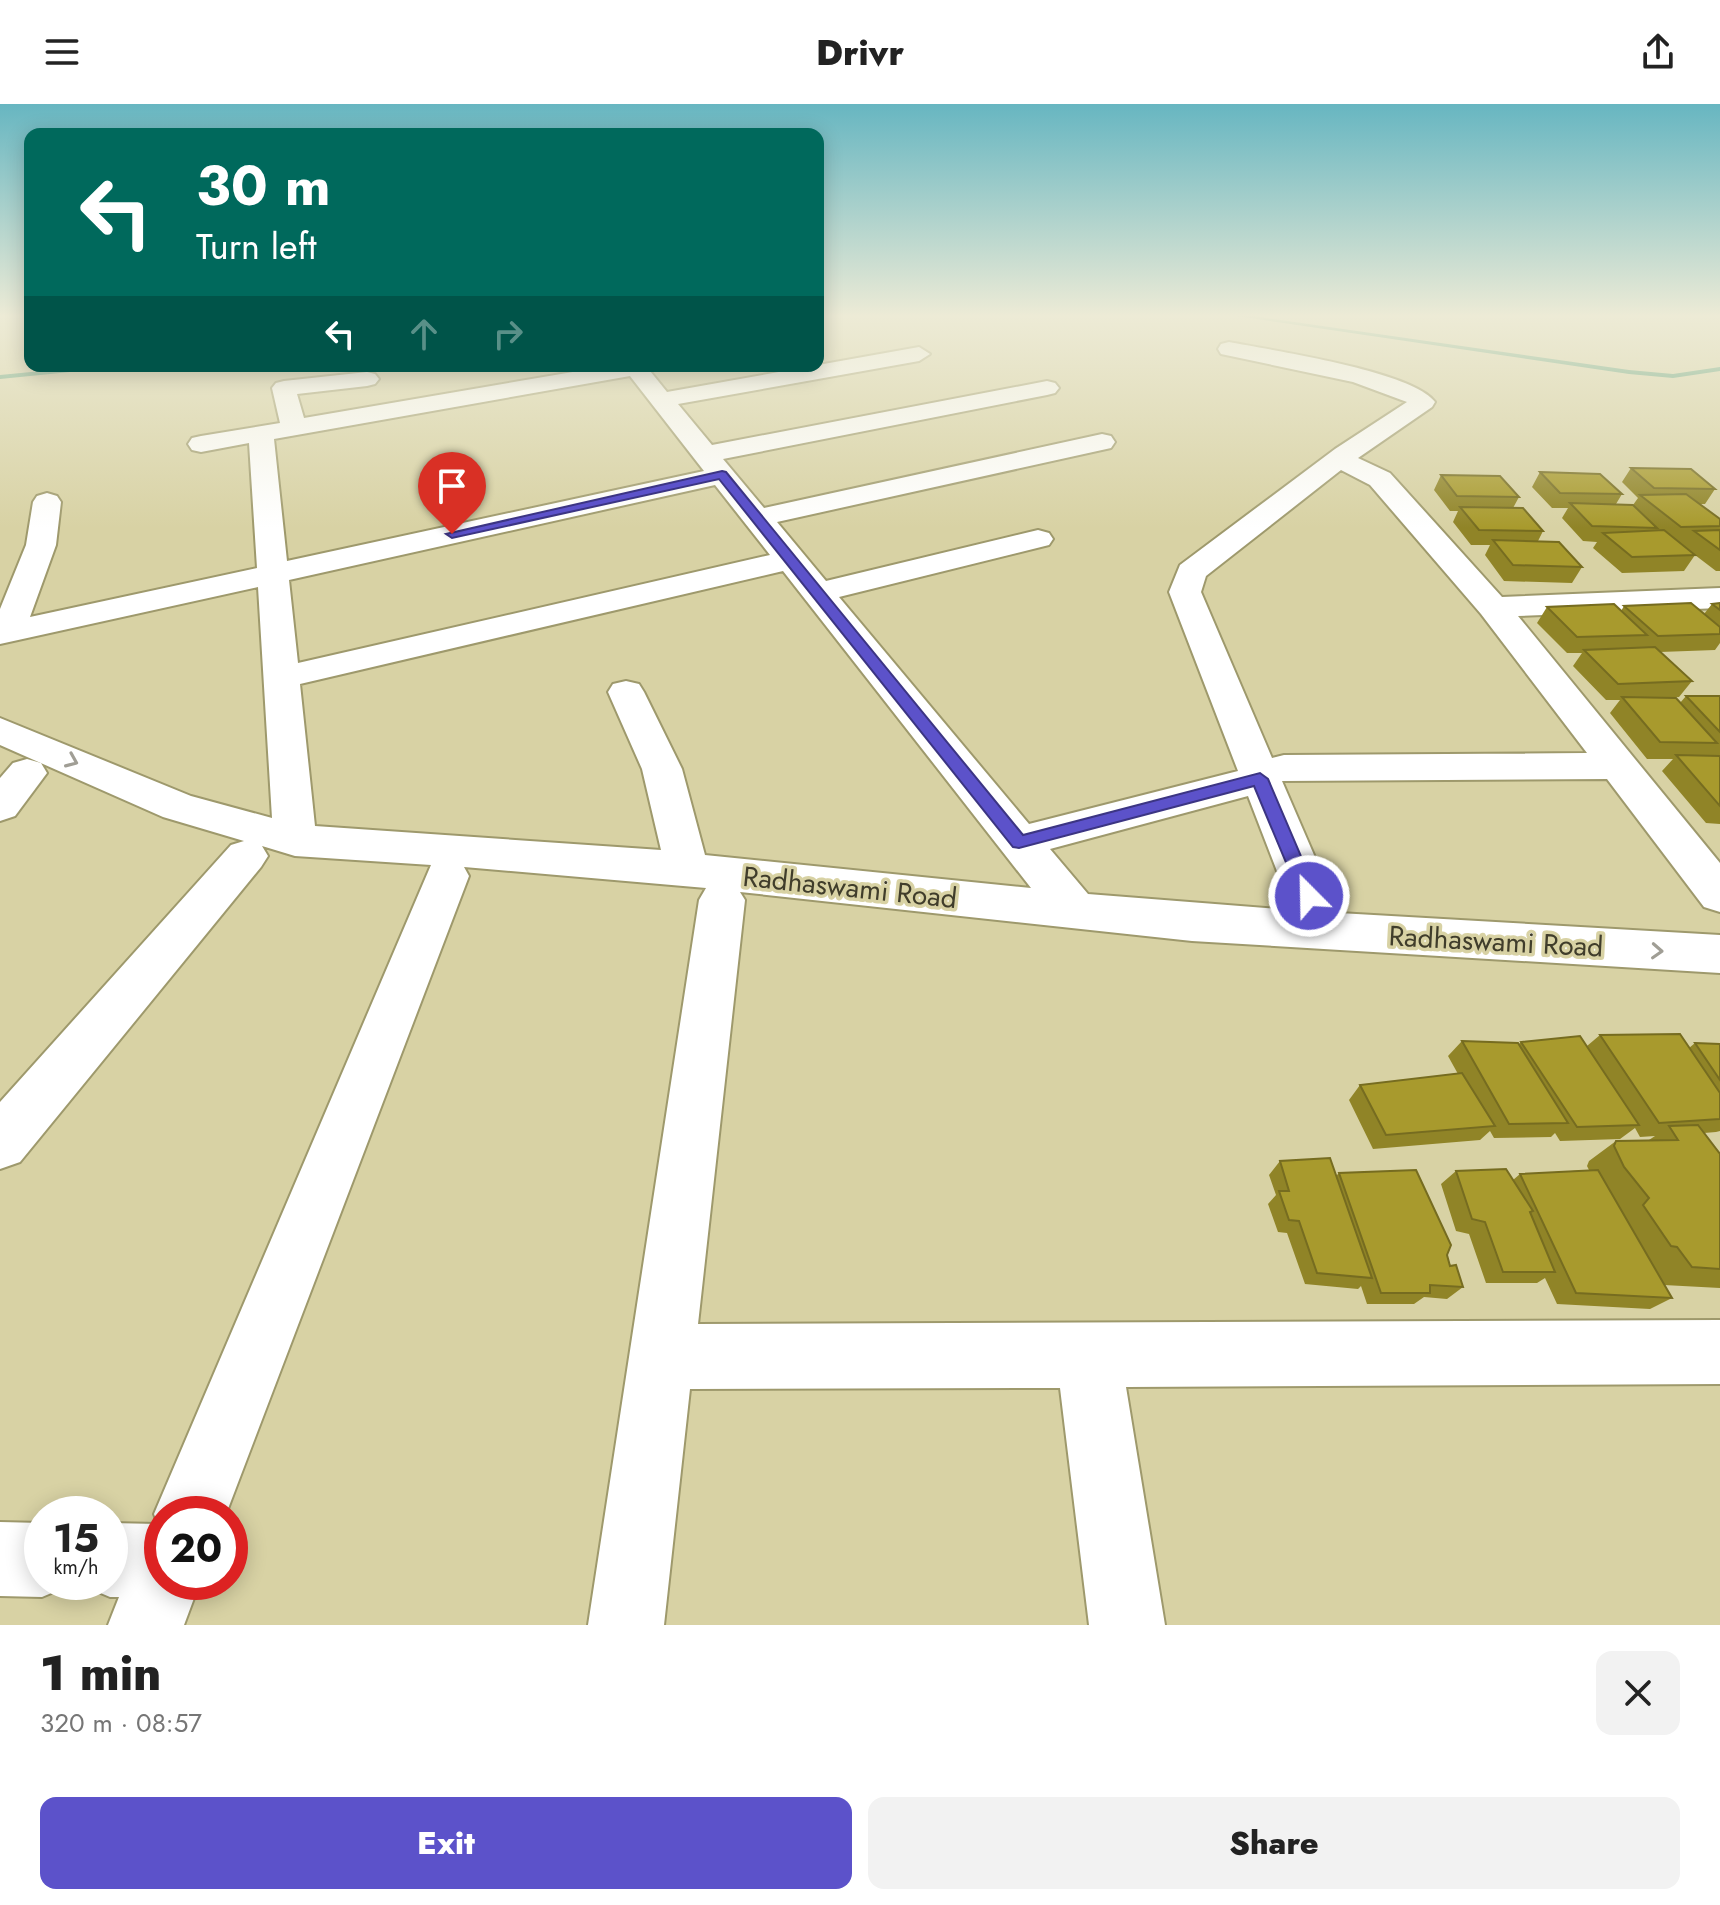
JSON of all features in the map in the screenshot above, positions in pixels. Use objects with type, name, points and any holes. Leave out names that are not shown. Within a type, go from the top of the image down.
[{"type":"street","points":[[294,428],[284,388],[303,386]]},
{"type":"street","points":[[201,444],[575,386]]},
{"type":"street","points":[[656,386],[757,518],[1075,911]]},
{"type":"street","points":[[1323,931],[1272,773],[1185,592],[1191,572],[1340,459],[1423,402],[1393,386]]},
{"type":"street","points":[[4,633],[273,574],[714,464],[1047,388]]},
{"type":"street","points":[[261,434],[295,840]]},
{"type":"street","points":[[757,518],[1102,442]]},
{"type":"street","points":[[1340,459],[1380,479],[1493,607],[1720,895]]},
{"type":"street","points":[[4,633],[41,545],[47,502]]},
{"type":"street","points":[[817,593],[1038,539]]},
{"type":"street","points":[[281,678],[791,560]]},
{"type":"street","points":[[1493,607],[1720,598]]},
{"type":"street","points":[[626,692],[662,769],[705,884],[661,1357],[626,1625]]},
{"type":"street","name":"Radhaswami Road","points":[[0,730],[178,807],[295,840],[705,884],[1197,952],[1720,984]]},
{"type":"street","points":[[1019,842],[1272,773],[1619,766]]},
{"type":"street","name":"Radhaswami Road","points":[[9,780],[151,828],[274,864],[596,886],[705,884],[1075,911],[1192,923],[1720,954]]},
{"type":"street","points":[[0,1143],[246,856]]},
{"type":"street","points":[[197,1496],[447,876]]},
{"type":"street","points":[[661,1357],[1720,1352]]},
{"type":"street","points":[[1088,1355],[1127,1625]]},
{"type":"street","points":[[0,1559],[24,1560]]},
{"type":"street","points":[[146,1625],[156,1600]]},
{"type":"building","points":[[1631,468],[1691,469],[1715,489],[1654,488]]},
{"type":"building","points":[[1540,472],[1600,474],[1622,494],[1560,493]]},
{"type":"building","points":[[1441,475],[1500,476],[1519,497],[1457,496]]},
{"type":"building","points":[[1686,494],[1720,519],[1720,526],[1681,527],[1640,495]]},
{"type":"building","points":[[1570,503],[1633,505],[1657,528],[1592,526]]},
{"type":"building","points":[[1460,507],[1523,508],[1543,531],[1479,530]]},
{"type":"building","points":[[1664,530],[1695,555],[1632,557],[1603,533]]},
{"type":"building","points":[[1720,530],[1720,550],[1694,531]]},
{"type":"building","points":[[1493,540],[1559,542],[1582,567],[1513,565]]},
{"type":"building","points":[[1691,603],[1720,627],[1720,634],[1658,636],[1624,606]]},
{"type":"building","points":[[1614,604],[1647,635],[1577,637],[1547,607]]},
{"type":"building","points":[[1655,647],[1692,681],[1618,684],[1584,650]]},
{"type":"building","points":[[1686,696],[1720,696],[1720,732]]},
{"type":"building","points":[[1622,697],[1676,698],[1717,743],[1660,742]]},
{"type":"building","points":[[1676,755],[1720,756],[1720,806]]},
{"type":"building","points":[[1680,1034],[1720,1093],[1720,1119],[1659,1123],[1600,1035]]},
{"type":"building","points":[[1580,1036],[1639,1125],[1577,1127],[1521,1042]]},
{"type":"building","points":[[1462,1041],[1518,1043],[1568,1123],[1509,1124]]},
{"type":"building","points":[[1695,1043],[1720,1044],[1720,1080]]},
{"type":"building","points":[[1462,1073],[1495,1126],[1386,1135],[1360,1085]]},
{"type":"building","points":[[1698,1125],[1720,1154],[1720,1269],[1692,1267],[1677,1247],[1671,1246],[1643,1205],[1649,1198],[1624,1167],[1614,1146],[1616,1141],[1678,1140],[1669,1126]]},
{"type":"building","points":[[1330,1158],[1372,1278],[1317,1273],[1299,1221],[1289,1220],[1279,1191],[1289,1191],[1280,1161]]},
{"type":"building","points":[[1506,1169],[1533,1211],[1530,1212],[1555,1272],[1503,1272],[1485,1222],[1472,1219],[1456,1171]]},
{"type":"building","points":[[1416,1170],[1451,1245],[1447,1255],[1450,1266],[1456,1265],[1463,1287],[1430,1285],[1430,1293],[1381,1293],[1339,1173]]},
{"type":"building","points":[[1598,1170],[1672,1298],[1576,1293],[1520,1174]]},
{"type":"route","points":[[452,534],[722,475],[1019,842],[1260,779],[1309,896]]}]
